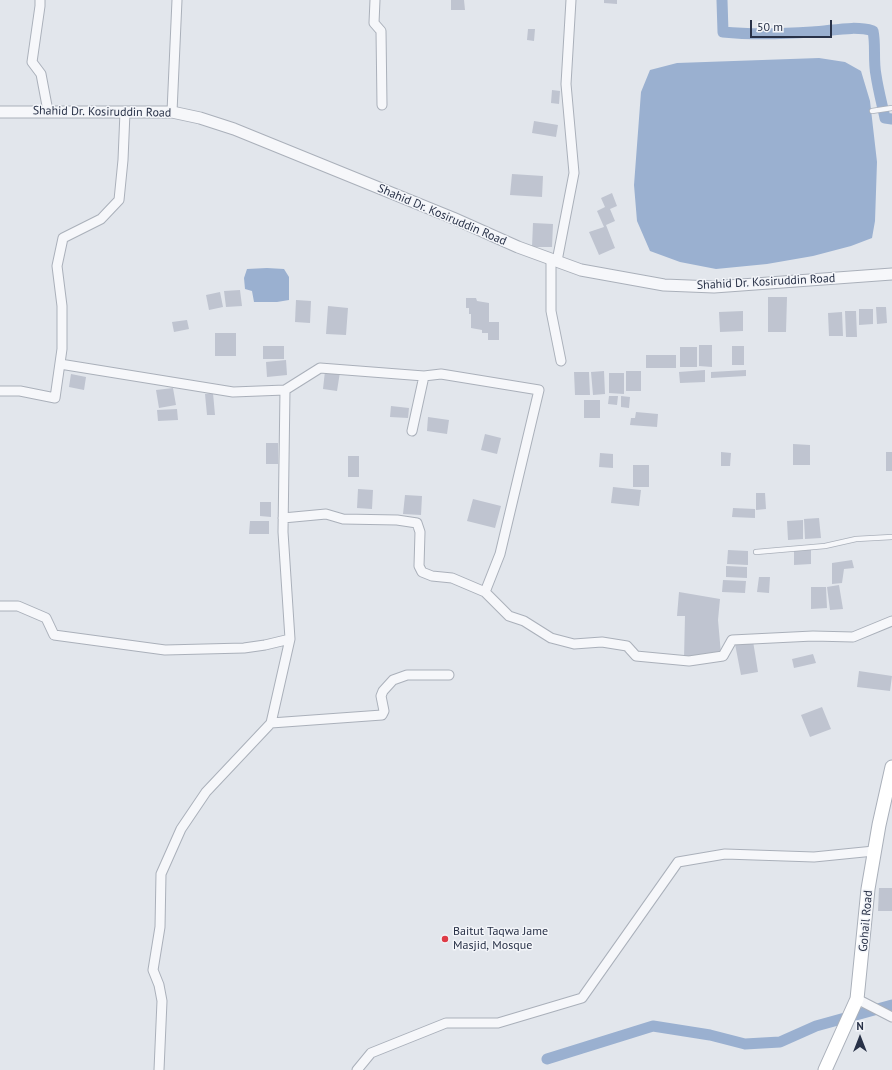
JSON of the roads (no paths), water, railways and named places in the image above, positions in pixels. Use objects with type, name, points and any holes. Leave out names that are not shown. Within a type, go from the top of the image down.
[{"type":"main road","name":"Gohail Road","points":[[825,1070],[855,1004],[868,889],[879,824],[891,772]]},
{"type":"street","points":[[40,0],[32,62],[41,74],[48,111]]},
{"type":"street","points":[[172,112],[177,0]]},
{"type":"street","points":[[375,0],[374,24],[381,31],[382,105]]},
{"type":"street","points":[[561,361],[551,311],[554,260],[574,173],[566,84],[571,0]]},
{"type":"street","name":"Shahid Dr. Kosiruddin Road","points":[[0,112],[172,112],[200,118],[234,129],[453,218],[518,247],[581,270],[610,276],[664,285],[714,287],[892,274]]},
{"type":"street","points":[[0,391],[20,391],[55,398],[62,350],[62,306],[57,266],[63,238],[101,219],[119,200],[124,160],[126,112]]},
{"type":"street","points":[[60,364],[233,392],[285,390],[320,368],[424,376],[441,374],[539,390],[500,554],[485,592]]},
{"type":"street","points":[[412,431],[424,376]]},
{"type":"street","points":[[159,1070],[162,1000],[159,985],[153,970],[160,927],[161,874],[181,829],[206,792],[271,723],[290,639],[283,532],[285,390]]},
{"type":"street","points":[[283,518],[326,514],[343,518],[398,520],[417,523],[420,532],[420,566],[422,572],[432,576],[452,578],[485,592],[509,616],[524,621],[551,638],[574,644],[602,642],[627,646],[636,656],[689,662],[723,656],[732,640],[814,636],[853,637],[892,621]]},
{"type":"street","points":[[0,606],[18,606],[46,618],[54,635],[165,650],[244,648],[290,639]]},
{"type":"street","points":[[271,723],[382,715],[384,711],[381,696],[383,691],[393,680],[407,674],[449,675]]},
{"type":"street","points":[[357,1070],[371,1053],[446,1023],[498,1023],[582,998],[678,862],[725,854],[814,857],[874,851]]},
{"type":"street","points":[[855,1004],[869,1006],[892,1017]]},
{"type":"lane","points":[[872,111],[889,109]]},
{"type":"lane","points":[[756,552],[824,546],[856,539],[892,537]]},
{"type":"water","points":[[819,58],[845,62],[861,71],[870,101],[877,162],[875,221],[872,238],[851,246],[813,256],[767,264],[716,269],[680,262],[650,251],[637,221],[634,185],[641,92],[650,70],[677,63]]},
{"type":"water","points":[[247,269],[284,269],[289,277],[289,300],[277,302],[254,302],[252,291],[245,289],[244,278]]},
{"type":"waterway","points":[[722,0],[723,32],[745,34],[779,34],[851,28],[873,31],[875,69],[879,91],[885,118],[892,119]]},
{"type":"waterway","points":[[547,1059],[653,1026],[710,1035],[745,1044],[780,1042],[816,1026],[892,1005]]},
{"type":"place","name":"Baitut Taqwa Jame Masjid, Mosque","points":[[445,939]]}]
